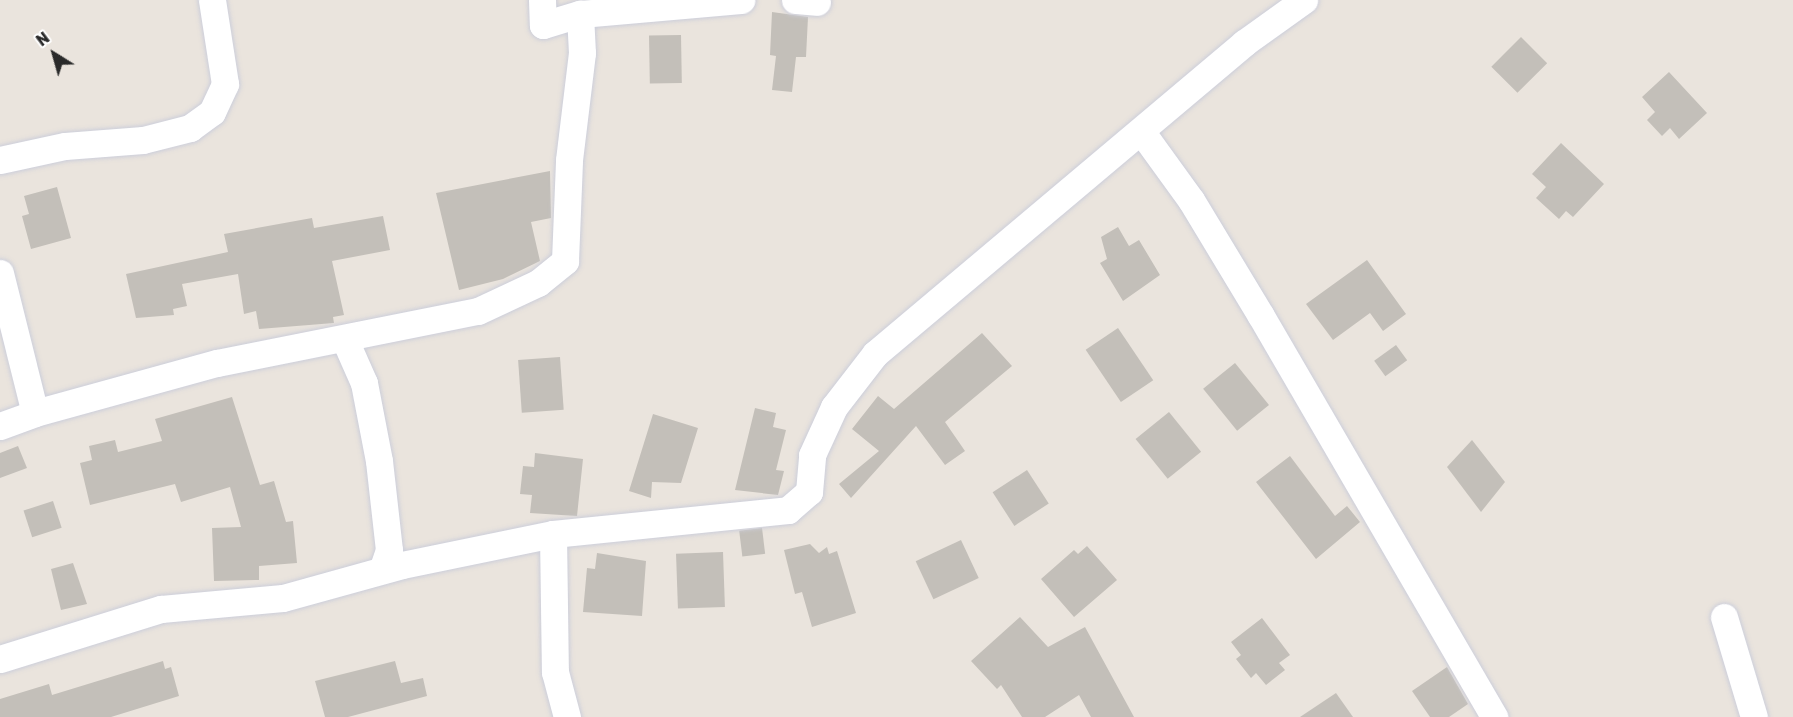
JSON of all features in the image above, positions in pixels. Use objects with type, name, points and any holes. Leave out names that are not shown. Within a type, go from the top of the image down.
[{"type":"street","points":[[0,160],[65,146],[143,140],[190,128],[205,117],[225,84],[212,0]]},
{"type":"street","points":[[542,0],[543,25],[580,14],[741,0]]},
{"type":"street","points":[[0,658],[161,609],[283,598],[382,570],[553,534],[788,510],[809,492],[812,455],[834,407],[875,354],[1244,43],[1304,0]]},
{"type":"street","points":[[0,426],[35,413],[217,363],[345,340],[478,311],[538,283],[565,261],[569,160],[582,53],[580,14]]},
{"type":"street","points":[[1141,131],[1191,200],[1250,296],[1494,717]]},
{"type":"street","points":[[0,273],[35,413]]},
{"type":"street","points":[[345,340],[364,383],[379,461],[389,550],[382,570]]},
{"type":"street","points":[[553,534],[555,672],[567,717]]},
{"type":"street","points":[[1724,617],[1754,717]]},
{"type":"building","points":[[772,12],[808,17],[806,57],[796,57],[792,92],[772,90],[776,56],[770,55]]},
{"type":"building","points":[[681,35],[682,83],[650,84],[649,36]]},
{"type":"building","points":[[1521,37],[1547,63],[1517,93],[1491,67]]},
{"type":"building","points":[[1669,72],[1707,113],[1679,139],[1670,128],[1662,136],[1647,120],[1655,112],[1642,97]]},
{"type":"building","points":[[1561,143],[1604,184],[1573,217],[1566,211],[1559,219],[1536,198],[1546,187],[1532,174]]},
{"type":"building","points":[[550,171],[551,218],[531,222],[540,261],[503,279],[459,290],[436,193]]},
{"type":"building","points":[[57,187],[71,238],[31,249],[22,216],[29,214],[24,196]]},
{"type":"building","points":[[383,216],[390,250],[332,261],[344,315],[333,317],[334,323],[259,329],[256,311],[244,314],[238,274],[182,284],[187,306],[173,309],[174,315],[136,318],[126,274],[228,252],[224,234],[312,218],[314,228]]},
{"type":"building","points":[[1118,227],[1129,246],[1139,240],[1160,275],[1123,301],[1100,263],[1107,259],[1101,237]]},
{"type":"building","points":[[1367,260],[1406,314],[1383,331],[1370,313],[1333,340],[1306,304]]},
{"type":"building","points":[[1118,328],[1153,380],[1121,402],[1086,350]]},
{"type":"building","points":[[982,333],[1012,366],[945,422],[965,451],[945,465],[916,426],[851,498],[839,484],[879,451],[852,429],[878,396],[894,409]]},
{"type":"building","points":[[1396,345],[1407,360],[1385,376],[1374,361]]},
{"type":"building","points":[[560,357],[564,410],[522,413],[518,360]]},
{"type":"building","points":[[1235,363],[1269,405],[1237,431],[1203,389]]},
{"type":"building","points":[[232,397],[260,485],[274,481],[286,522],[293,521],[297,563],[259,566],[259,580],[214,581],[212,528],[241,527],[230,487],[181,502],[175,484],[90,505],[80,463],[92,460],[89,446],[115,440],[118,452],[162,441],[155,419]]},
{"type":"building","points":[[755,408],[776,413],[773,427],[786,430],[776,470],[784,471],[778,495],[735,490]]},
{"type":"building","points":[[1169,412],[1201,452],[1168,479],[1136,439]]},
{"type":"building","points":[[653,414],[698,428],[681,483],[652,482],[651,498],[629,491]]},
{"type":"building","points":[[1472,440],[1505,482],[1481,512],[1447,467]]},
{"type":"building","points":[[18,446],[27,468],[0,478],[0,453]]},
{"type":"building","points":[[535,453],[583,459],[577,516],[530,513],[532,495],[520,494],[523,466],[534,467]]},
{"type":"building","points":[[1290,456],[1335,516],[1347,506],[1360,522],[1316,559],[1256,482]]},
{"type":"building","points":[[1027,470],[1049,504],[1014,526],[993,492]]},
{"type":"building","points":[[53,501],[62,528],[32,537],[24,511]]},
{"type":"building","points":[[762,528],[765,554],[742,557],[739,531]]},
{"type":"building","points":[[961,540],[979,578],[933,599],[916,561]]},
{"type":"building","points":[[810,544],[819,553],[827,547],[829,554],[837,551],[856,613],[812,627],[802,592],[795,594],[784,550]]},
{"type":"building","points":[[1087,546],[1117,580],[1074,617],[1041,579],[1074,550],[1078,554]]},
{"type":"building","points":[[723,552],[725,607],[678,609],[676,554]]},
{"type":"building","points":[[597,553],[646,561],[642,616],[583,612],[587,568],[595,569]]},
{"type":"building","points":[[73,563],[87,604],[61,610],[51,569]]},
{"type":"building","points":[[1020,617],[1048,647],[1085,627],[1134,717],[1091,717],[1079,695],[1045,717],[1022,717],[1001,685],[997,689],[971,661]]},
{"type":"building","points":[[1262,618],[1290,655],[1279,663],[1285,670],[1266,685],[1256,673],[1251,678],[1236,659],[1241,655],[1231,642]]},
{"type":"building","points":[[163,661],[165,669],[171,667],[179,696],[111,717],[0,717],[0,699],[49,684],[52,695]]},
{"type":"building","points":[[395,661],[401,683],[423,678],[427,696],[348,717],[325,717],[315,681]]},
{"type":"building","points":[[1447,667],[1468,704],[1449,717],[1430,717],[1412,691]]},
{"type":"building","points":[[1336,693],[1353,717],[1300,717]]}]
